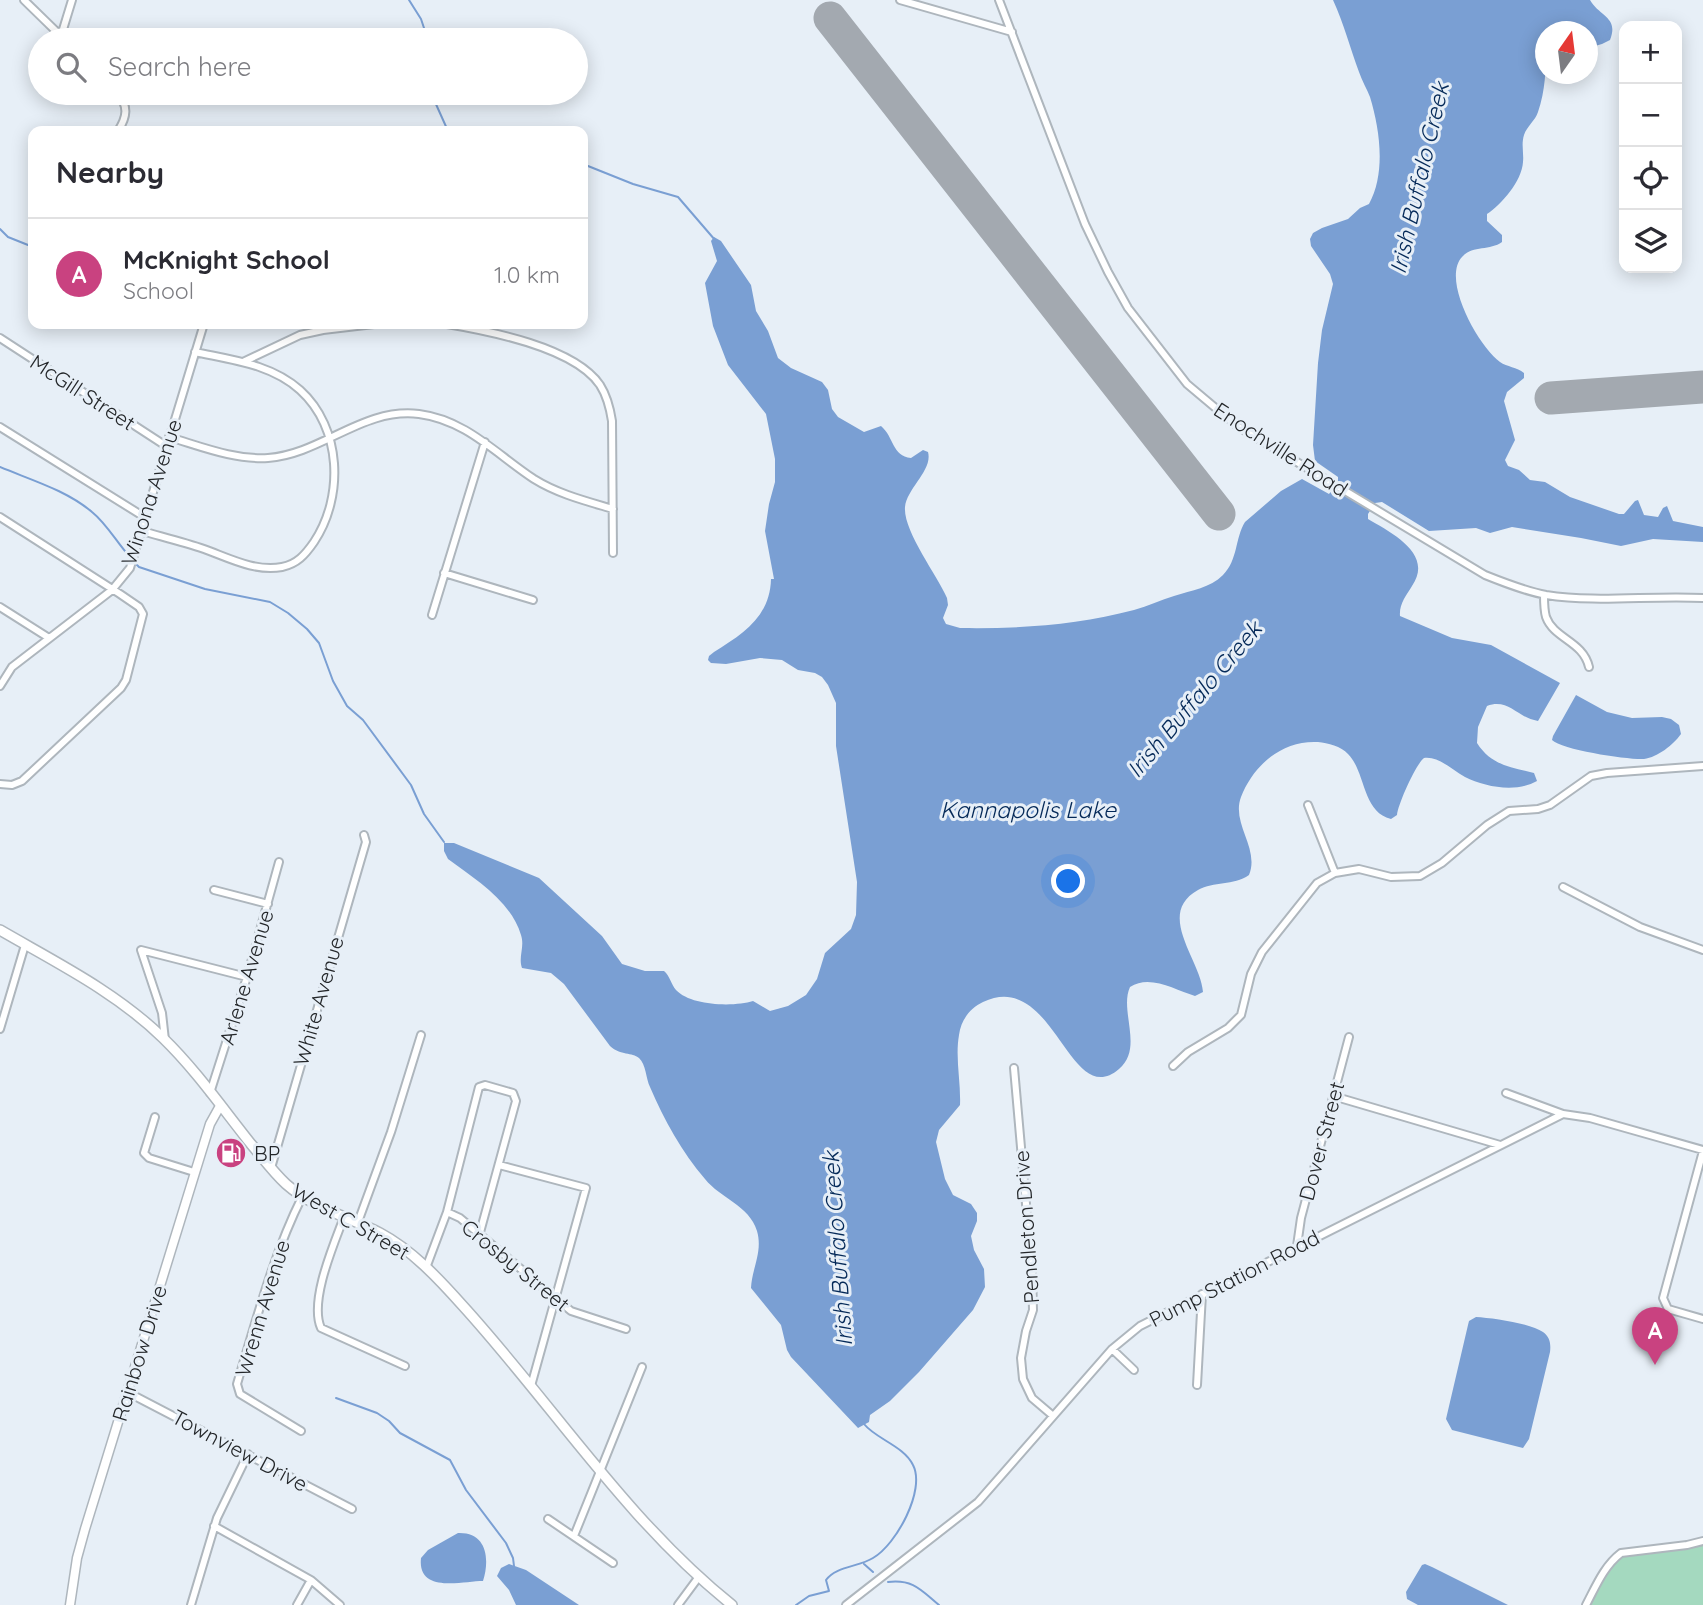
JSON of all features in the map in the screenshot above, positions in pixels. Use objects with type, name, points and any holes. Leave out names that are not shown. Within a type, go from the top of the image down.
[{"type":"main road","name":"West C Street","points":[[0,930],[108,993],[136,1013],[165,1040],[271,1168],[302,1196],[383,1235],[426,1268],[464,1307],[599,1469],[698,1577],[732,1605]]},
{"type":"street","points":[[24,0],[53,28]]},
{"type":"street","points":[[65,28],[72,0]]},
{"type":"street","points":[[900,0],[1012,32]]},
{"type":"street","name":"Enochville Road","points":[[999,0],[1085,224],[1128,308],[1187,384],[1237,426],[1485,575],[1544,595],[1576,598],[1703,598]]},
{"type":"street","points":[[121,126],[126,116],[125,105]]},
{"type":"street","name":"Winona Avenue","points":[[0,686],[12,667],[112,590],[130,568],[202,329]]},
{"type":"street","points":[[243,362],[300,335],[332,329]]},
{"type":"street","points":[[477,329],[545,348],[563,356],[599,384],[610,406],[612,421],[613,553]]},
{"type":"street","name":"McGill Street","points":[[0,338],[166,446]]},
{"type":"street","points":[[142,531],[235,561],[262,568],[279,568],[295,564],[308,552],[329,514],[334,497],[330,438],[319,413],[299,389],[270,371],[195,352]]},
{"type":"street","points":[[169,438],[259,458],[295,452],[366,420],[394,414],[416,414],[440,418],[463,427],[535,480],[557,491],[613,509]]},
{"type":"street","points":[[0,427],[146,518]]},
{"type":"street","points":[[432,615],[485,442]]},
{"type":"street","points":[[0,517],[139,607],[143,614],[126,680],[121,688],[23,781],[12,785],[0,784]]},
{"type":"street","points":[[444,573],[533,600]]},
{"type":"street","points":[[1544,595],[1547,620],[1551,627],[1586,655],[1589,667]]},
{"type":"street","points":[[0,607],[49,638]]},
{"type":"street","points":[[1173,1066],[1188,1052],[1228,1028],[1241,1014],[1251,974],[1262,952],[1317,883],[1335,873],[1359,869],[1391,877],[1420,876],[1442,863],[1487,825],[1509,811],[1538,809],[1550,805],[1591,776],[1703,766]]},
{"type":"street","points":[[1308,805],[1335,873]]},
{"type":"street","name":"White Avenue","points":[[271,1168],[366,842],[364,835]]},
{"type":"street","name":"Arlene Avenue","points":[[210,1093],[247,977],[279,862]]},
{"type":"street","points":[[1563,887],[1640,927],[1703,950]]},
{"type":"street","points":[[214,890],[268,904]]},
{"type":"street","points":[[0,1029],[25,945]]},
{"type":"street","points":[[165,1040],[162,1013],[141,950],[247,977]]},
{"type":"street","points":[[358,1222],[391,1132],[421,1035]]},
{"type":"street","name":"Dover Street","points":[[1297,1246],[1301,1218],[1349,1037]]},
{"type":"street","name":"Pendleton Drive","points":[[1014,1068],[1033,1310],[1021,1358],[1024,1379],[1032,1398],[1052,1415]]},
{"type":"street","points":[[426,1268],[447,1212],[479,1087],[485,1085],[513,1093],[516,1101],[479,1236]]},
{"type":"street","points":[[1506,1093],[1563,1114],[1590,1118],[1703,1151],[1663,1298],[1668,1309],[1703,1319]]},
{"type":"street","points":[[1333,1096],[1500,1145]]},
{"type":"street","name":"Rainbow Drive","points":[[70,1605],[77,1558],[85,1529],[194,1172],[210,1124],[220,1105]]},
{"type":"street","name":"Pump Station Road","points":[[846,1605],[978,1502],[1112,1349],[1140,1326],[1563,1114]]},
{"type":"street","points":[[155,1117],[144,1153],[149,1158],[194,1172]]},
{"type":"street","points":[[499,1164],[586,1188],[531,1386]]},
{"type":"street","name":"Wrenn Avenue","points":[[301,1431],[240,1394],[237,1384],[280,1247],[302,1196]]},
{"type":"street","name":"Crosby Street","points":[[447,1212],[460,1218],[571,1311],[626,1329]]},
{"type":"street","points":[[344,1217],[322,1282],[317,1321],[321,1328],[405,1366]]},
{"type":"street","points":[[1197,1385],[1202,1294]]},
{"type":"street","points":[[1112,1349],[1134,1370]]},
{"type":"street","points":[[574,1536],[642,1367]]},
{"type":"street","name":"Townview Drive","points":[[127,1392],[352,1509]]},
{"type":"street","points":[[191,1605],[214,1526],[248,1454]]},
{"type":"street","points":[[548,1519],[613,1563]]},
{"type":"street","points":[[214,1526],[311,1580],[340,1605]]},
{"type":"street","points":[[1586,1605],[1612,1559],[1621,1553],[1703,1541]]},
{"type":"street","points":[[678,1605],[698,1577]]},
{"type":"street","points":[[297,1605],[311,1580]]},
{"type":"green space","points":[[1703,1541],[1703,1605],[1586,1605],[1599,1579],[1621,1553]]},
{"type":"water","name":"Kannapolis Lake","points":[[1333,0],[1590,0],[1610,22],[1610,40],[1598,45],[1598,21],[1535,21],[1535,84],[1544,84],[1541,102],[1537,115],[1524,135],[1519,177],[1510,192],[1487,214],[1487,221],[1502,235],[1502,242],[1466,253],[1457,268],[1456,281],[1465,312],[1482,342],[1500,362],[1524,373],[1524,378],[1507,392],[1504,401],[1515,440],[1505,460],[1508,466],[1519,470],[1530,480],[1545,482],[1570,497],[1619,514],[1624,514],[1638,500],[1644,515],[1658,517],[1667,506],[1673,521],[1703,527],[1703,542],[1653,539],[1621,546],[1512,527],[1490,533],[1476,528],[1429,531],[1382,502],[1375,503],[1368,519],[1407,546],[1418,564],[1417,575],[1402,604],[1400,616],[1452,638],[1491,645],[1560,683],[1538,721],[1507,706],[1495,704],[1487,706],[1478,727],[1477,743],[1488,756],[1502,764],[1534,773],[1537,781],[1520,787],[1491,786],[1465,777],[1440,761],[1424,758],[1408,785],[1397,815],[1391,819],[1382,815],[1369,800],[1354,762],[1345,751],[1334,745],[1318,742],[1293,745],[1271,756],[1262,765],[1241,797],[1240,817],[1251,855],[1249,875],[1237,881],[1210,885],[1198,890],[1186,900],[1180,912],[1184,938],[1203,992],[1195,996],[1146,982],[1130,987],[1127,1007],[1130,1051],[1119,1069],[1102,1077],[1087,1072],[1044,1020],[1027,1004],[1007,997],[983,1002],[970,1011],[962,1024],[958,1044],[960,1105],[939,1130],[936,1142],[945,1179],[953,1195],[971,1204],[977,1213],[971,1236],[974,1250],[984,1269],[985,1287],[973,1310],[919,1372],[890,1401],[870,1415],[869,1422],[858,1428],[791,1357],[781,1325],[751,1288],[759,1246],[753,1222],[741,1208],[711,1186],[689,1158],[661,1112],[641,1061],[636,1056],[610,1046],[564,984],[551,973],[522,968],[522,939],[516,923],[501,901],[448,859],[444,843],[454,843],[539,878],[602,936],[622,964],[645,971],[664,971],[676,990],[692,999],[724,1004],[753,1001],[770,1011],[788,1006],[806,995],[817,979],[825,953],[851,929],[856,915],[857,882],[836,746],[836,703],[822,677],[798,670],[782,660],[760,658],[726,664],[711,663],[708,660],[709,656],[745,631],[766,604],[771,579],[774,579],[765,531],[775,482],[775,459],[766,414],[728,365],[713,326],[705,283],[717,261],[711,241],[714,237],[721,241],[751,285],[756,311],[768,331],[778,358],[791,368],[822,382],[828,390],[832,409],[838,417],[864,432],[881,426],[900,454],[905,457],[911,458],[923,450],[928,452],[927,466],[907,500],[906,517],[915,540],[947,598],[948,605],[943,618],[946,624],[960,628],[982,628],[1069,623],[1134,610],[1207,586],[1228,569],[1245,522],[1281,491],[1302,479],[1329,494],[1338,482],[1338,477],[1315,461],[1313,445],[1322,330],[1333,284],[1330,274],[1311,246],[1310,239],[1313,233],[1348,219],[1369,204],[1378,179],[1380,151],[1370,97]]},
{"type":"water","points":[[1576,695],[1607,712],[1632,718],[1671,719],[1679,725],[1681,734],[1665,750],[1644,759],[1596,754],[1558,744],[1552,740],[1553,736]]},
{"type":"water","points":[[1476,1317],[1529,1326],[1543,1332],[1550,1341],[1550,1352],[1529,1439],[1523,1448],[1452,1430],[1446,1419],[1469,1321]]},
{"type":"water","points":[[458,1533],[475,1537],[484,1548],[486,1564],[483,1581],[443,1583],[426,1577],[421,1558],[428,1550]]},
{"type":"water","points":[[509,1564],[526,1570],[579,1605],[516,1605],[509,1590],[497,1576],[501,1568]]},
{"type":"water","points":[[1425,1564],[1508,1605],[1418,1605],[1407,1599],[1406,1592]]},
{"type":"waterway","points":[[409,0],[424,28]]},
{"type":"waterway","points":[[436,105],[446,126]]},
{"type":"waterway","points":[[588,166],[633,184],[678,197],[715,240]]},
{"type":"waterway","points":[[0,229],[8,237],[28,245]]},
{"type":"waterway","points":[[0,467],[48,486],[82,504],[102,522],[130,557]]},
{"type":"waterway","points":[[134,562],[139,567],[205,589],[270,602],[307,629],[319,643],[333,681],[347,706],[363,720],[411,785],[424,814],[444,842]]},
{"type":"waterway","points":[[336,1398],[377,1413],[400,1433],[450,1460],[466,1490],[506,1543],[514,1566]]},
{"type":"waterway","name":"Irish Buffalo Creek","points":[[796,1605],[809,1596],[829,1591],[826,1580],[830,1575],[867,1561],[882,1551],[899,1529],[912,1502],[916,1476],[909,1458],[864,1424]]},
{"type":"waterway","points":[[864,1564],[873,1572]]},
{"type":"waterway","points":[[888,1582],[910,1584],[922,1590],[939,1605]]},
{"type":"runway","points":[[830,18],[1219,514]]},
{"type":"runway","points":[[1551,398],[1703,387]]},
{"type":"place","name":"BP","points":[[231,1153]]},
{"type":"place","name":"McKnight School","points":[[1655,1365]]}]
